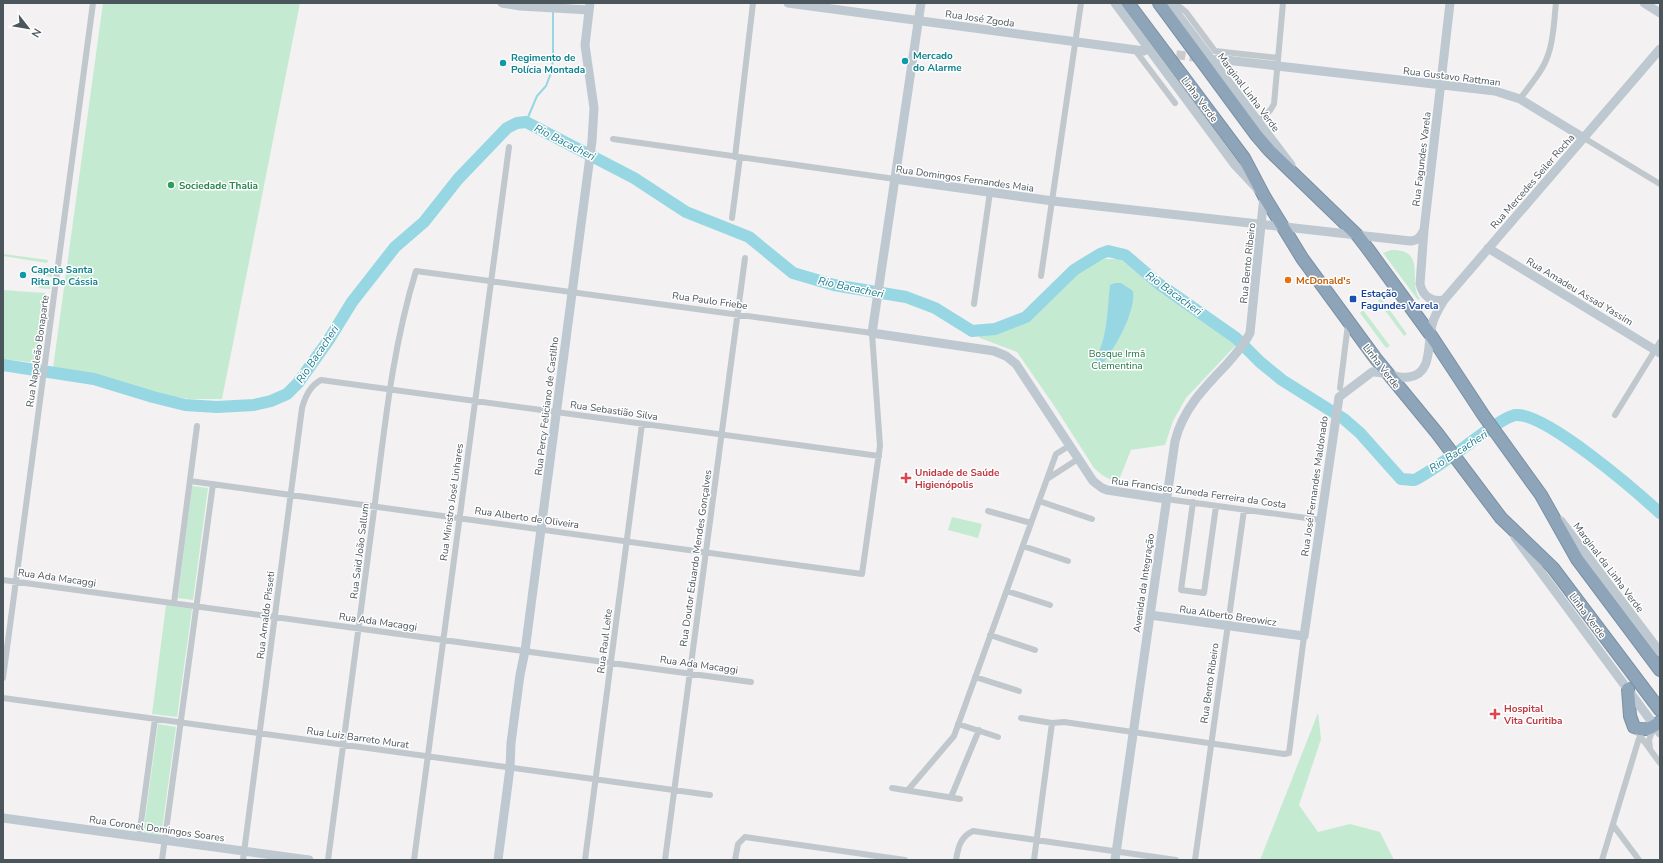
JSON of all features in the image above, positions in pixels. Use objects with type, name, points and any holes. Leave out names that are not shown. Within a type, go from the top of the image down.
[{"type":"highway","name":"Linha Verde","points":[[1128,3],[1244,158],[1282,227],[1311,271],[1388,375],[1445,444],[1501,518],[1553,568],[1660,710]]},
{"type":"highway","points":[[1158,3],[1256,136],[1358,236],[1430,334],[1484,416],[1541,495],[1577,559],[1660,670]]},
{"type":"highway","points":[[1628,690],[1630,716],[1637,731],[1658,727]]},
{"type":"main road","points":[[502,3],[559,8],[589,7]]},
{"type":"main road","name":"Rua José Zgoda","points":[[788,3],[1140,50]]},
{"type":"main road","points":[[872,333],[921,3]]},
{"type":"main road","points":[[1115,3],[1235,165],[1264,196]]},
{"type":"main road","name":"Marginal Linha Verde","points":[[1169,3],[1255,119],[1313,193]]},
{"type":"main road","name":"Rua Fagundes Varela","points":[[1444,300],[1433,300],[1426,296],[1421,289],[1424,230],[1450,3]]},
{"type":"main road","points":[[1644,3],[1660,13]]},
{"type":"main road","name":"Rua Percy Feliciano de Castilho","points":[[498,860],[510,768],[517,742],[525,676],[525,651],[592,141],[594,99],[585,54],[589,7]]},
{"type":"main road","name":"Rua Mercedes Seiler Rocha","points":[[1430,334],[1434,317],[1444,300],[1660,49]]},
{"type":"main road","name":"Rua Gustavo Rattman","points":[[1217,59],[1278,62],[1440,85],[1495,91],[1520,99],[1584,138]]},
{"type":"main road","name":"Rua Domingos Fernandes Maia","points":[[895,179],[1052,201],[1358,236],[1414,241],[1420,238],[1424,230]]},
{"type":"main road","name":"Rua Bento Ribeiro","points":[[1250,333],[1264,196]]},
{"type":"main road","name":"Rua Amadeu Assad Yassim","points":[[1488,248],[1658,348]]},
{"type":"main road","name":"Rua Paulo Friebe","points":[[872,333],[1000,353]]},
{"type":"main road","name":"Avenida da Integração","points":[[1116,856],[1175,441],[1182,418],[1197,396],[1238,351],[1250,333]]},
{"type":"main road","name":"Rua José Fernandes Maldonado","points":[[1304,636],[1338,400],[1341,394],[1369,374],[1376,372],[1409,377],[1422,373],[1427,361],[1430,334]]},
{"type":"main road","name":"Rua Francisco Zuneda Ferreira da Costa","points":[[1000,353],[1016,364],[1093,481],[1102,488],[1166,498]]},
{"type":"main road","name":"Marginal da Linha Verde","points":[[1541,495],[1660,652]]},
{"type":"main road","points":[[1501,518],[1628,690],[1658,727]]},
{"type":"main road","name":"Rua Alberto Breowicz","points":[[1150,615],[1304,636]]},
{"type":"main road","name":"Rua Coronel Domingos Soares","points":[[3,818],[165,840],[243,856],[308,860]]},
{"type":"street","name":"Rua Napoleão Bonaparte","points":[[3,678],[93,3]]},
{"type":"street","points":[[732,218],[753,3]]},
{"type":"street","points":[[1041,276],[1081,3]]},
{"type":"street","points":[[1175,3],[1186,12],[1215,51],[1278,62]]},
{"type":"street","points":[[1255,119],[1264,117],[1272,108],[1275,98],[1283,3]]},
{"type":"street","points":[[1520,99],[1540,72],[1548,56],[1553,35],[1556,3]]},
{"type":"street","points":[[1140,50],[1175,103]]},
{"type":"street","name":"Rua Gustavo Rattman","points":[[1584,138],[1660,184]]},
{"type":"street","name":"Rua Domingos Fernandes Maia","points":[[613,139],[895,179]]},
{"type":"street","name":"Rua Ministro José Linhares","points":[[414,860],[509,147]]},
{"type":"street","points":[[974,304],[990,192]]},
{"type":"street","name":"Rua Doutor Eduardo Mendes Gonçalves","points":[[665,860],[745,258]]},
{"type":"street","name":"Rua Paulo Friebe","points":[[416,271],[872,333]]},
{"type":"street","name":"Rua Said João Sallum","points":[[328,860],[390,389],[402,323],[416,271]]},
{"type":"street","points":[[1340,388],[1349,322]]},
{"type":"street","points":[[872,333],[880,436],[879,456]]},
{"type":"street","points":[[1616,416],[1658,348]]},
{"type":"street","name":"Rua Sebastião Silva","points":[[321,380],[879,456]]},
{"type":"street","name":"Rua Arnaldo Pisseti","points":[[243,856],[302,408],[310,391],[317,382],[321,380]]},
{"type":"street","name":"Rua Raul Leite","points":[[585,860],[642,424]]},
{"type":"street","points":[[174,603],[196,426]]},
{"type":"street","points":[[908,790],[954,736],[1056,454],[1069,446]]},
{"type":"street","name":"Rua Alberto de Oliveira","points":[[190,481],[862,574],[879,456]]},
{"type":"street","points":[[1047,479],[1078,459]]},
{"type":"street","points":[[162,860],[213,484]]},
{"type":"street","name":"Rua Francisco Zuneda Ferreira da Costa","points":[[1166,498],[1321,520]]},
{"type":"street","points":[[1039,501],[1092,519]]},
{"type":"street","points":[[1193,502],[1181,590],[1204,593],[1216,506]]},
{"type":"street","name":"Rua Bento Ribeiro","points":[[1195,860],[1244,510]]},
{"type":"street","points":[[988,511],[1032,523]]},
{"type":"street","points":[[1023,546],[1068,561]]},
{"type":"street","name":"Rua Ada Macaggi","points":[[3,580],[751,682]]},
{"type":"street","points":[[1007,590],[1050,605]]},
{"type":"street","points":[[990,635],[1035,650]]},
{"type":"street","points":[[1020,718],[1052,723],[1064,722],[1284,754],[1289,753],[1304,636]]},
{"type":"street","points":[[975,677],[1019,691]]},
{"type":"street","name":"Rua Luiz Barreto Murat","points":[[3,698],[710,795]]},
{"type":"street","points":[[139,837],[155,719]]},
{"type":"street","points":[[1034,860],[1052,723]]},
{"type":"street","points":[[958,724],[998,737]]},
{"type":"street","points":[[1650,750],[1649,740],[1658,727]]},
{"type":"street","points":[[951,798],[979,730]]},
{"type":"street","points":[[1637,731],[1660,763]]},
{"type":"street","points":[[1602,860],[1613,825],[1637,731]]},
{"type":"street","points":[[892,788],[960,799]]},
{"type":"street","points":[[1613,825],[1639,860]]},
{"type":"street","points":[[956,860],[961,841],[967,834],[973,831],[1036,840],[1116,856],[1176,860]]},
{"type":"street","points":[[735,860],[738,844],[745,837],[905,860]]},
{"type":"green space","name":"Sociedade Thalia","points":[[103,3],[300,3],[222,399],[189,399],[151,393],[114,380],[53,368]]},
{"type":"green space","points":[[1391,250],[1402,251],[1409,255],[1413,261],[1415,284],[1420,299],[1418,300],[1383,253]]},
{"type":"green space","points":[[3,254],[48,260],[47,263],[3,256]]},
{"type":"green space","name":"Bosque Irmã Clementina","points":[[1100,259],[1120,259],[1157,290],[1236,345],[1186,398],[1173,421],[1165,445],[1131,450],[1119,480],[1108,478],[1094,468],[1055,407],[1017,352],[980,338],[976,331],[995,330],[1026,318],[1075,275]]},
{"type":"green space","points":[[43,266],[53,268],[52,277],[38,275],[38,270]]},
{"type":"green space","points":[[37,278],[51,281],[50,289],[39,288],[36,284]]},
{"type":"green space","points":[[3,290],[45,293],[38,363],[3,359]]},
{"type":"green space","points":[[1381,298],[1407,334],[1404,336],[1378,301]]},
{"type":"green space","points":[[1363,310],[1390,346],[1386,348],[1360,313]]},
{"type":"green space","points":[[192,486],[208,488],[193,600],[178,598]]},
{"type":"green space","points":[[952,517],[982,524],[978,538],[948,530]]},
{"type":"green space","points":[[166,605],[192,609],[177,717],[152,714]]},
{"type":"green space","points":[[1318,713],[1321,739],[1299,805],[1318,832],[1350,824],[1380,832],[1394,860],[1260,860]]},
{"type":"green space","points":[[158,724],[176,727],[161,837],[143,834]]},
{"type":"water","points":[[1121,283],[1133,291],[1131,308],[1124,328],[1109,355],[1104,362],[1094,362],[1102,344],[1110,285]]},
{"type":"waterway","points":[[526,122],[537,96],[546,86],[551,73],[553,59],[553,10]]},
{"type":"waterway","name":"Rio Bacacheri","points":[[3,365],[94,379],[185,405],[217,407],[254,405],[271,401],[287,394],[298,383],[328,341],[352,302],[395,247],[424,222],[458,179],[507,128],[517,123],[526,122],[634,178],[686,212],[749,237],[793,273],[834,285],[906,297],[935,308],[972,331],[995,329],[1026,317],[1074,270],[1100,254],[1108,251],[1125,255],[1159,284],[1236,338],[1260,362],[1282,380],[1344,419],[1360,433],[1401,479],[1417,479],[1503,420],[1516,415],[1530,418],[1548,426],[1568,439],[1632,488],[1660,513]]},
{"type":"tunnel","points":[[1163,53],[1202,58]]},
{"type":"place","name":"Mercado do Alarme","points":[[905,61]]},
{"type":"place","name":"Regimento de Polícia Montada","points":[[503,63]]},
{"type":"place","name":"Sociedade Thalia","points":[[171,185]]},
{"type":"place","name":"Capela Santa Rita De Cássia","points":[[23,275]]},
{"type":"place","name":"McDonald's","points":[[1288,280]]},
{"type":"place","name":"Estação Fagundes Varela","points":[[1353,299]]},
{"type":"place","name":"Unidade de Saúde Higienópolis","points":[[906,478]]},
{"type":"place","name":"Hospital Vita Curitiba","points":[[1495,714]]}]
